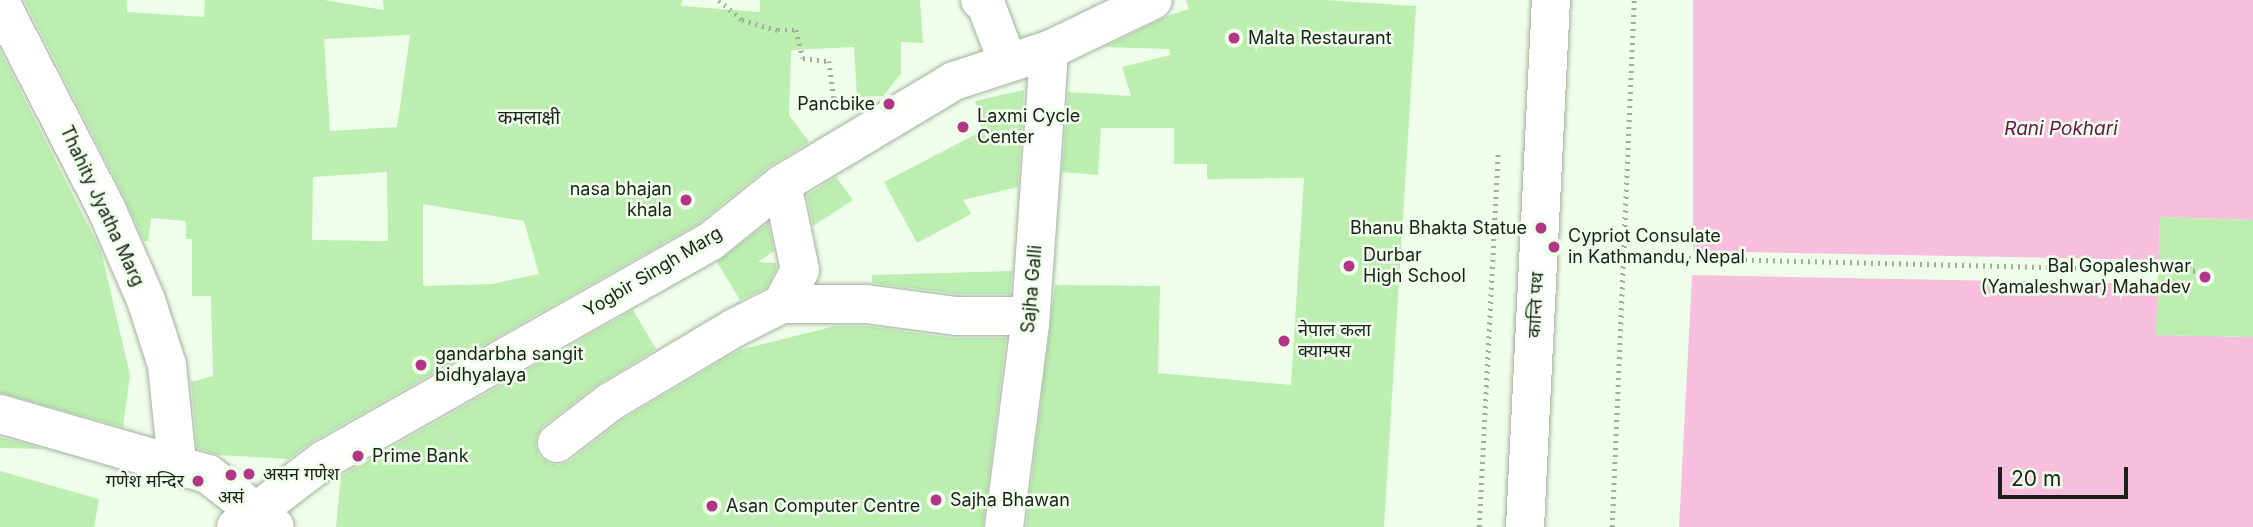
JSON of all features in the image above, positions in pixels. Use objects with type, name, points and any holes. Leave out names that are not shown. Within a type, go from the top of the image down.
[{"type":"street","points":[[981,0],[986,5],[1008,63]]},
{"type":"street","name":"Yogbir Singh Marg","points":[[257,523],[324,460],[711,241],[782,184],[954,81],[1049,50],[1153,0]]},
{"type":"street","name":"कान्ति पथ","points":[[1525,527],[1551,0]]},
{"type":"street","name":"Thahity Jyatha Marg","points":[[0,2],[106,208],[146,300],[167,365],[177,463]]},
{"type":"street","name":"Sajha Galli","points":[[1004,527],[1030,316],[1049,50]]},
{"type":"street","points":[[782,184],[800,270],[782,304]]},
{"type":"street","points":[[557,443],[610,402],[734,328],[782,304],[866,304],[956,316],[1030,316]]},
{"type":"street","points":[[0,414],[208,474],[257,523]]},
{"type":"path","points":[[719,0],[742,20],[778,30],[796,30],[803,58],[829,61]]},
{"type":"path","points":[[1612,527],[1634,0]]},
{"type":"path","points":[[1479,527],[1499,148]]},
{"type":"path","points":[[1624,261],[1682,258],[2208,271]]},
{"type":"water","name":"Rani Pokhari","points":[[1693,0],[2253,0],[2253,220],[2160,217],[2159,260],[1693,251]]},
{"type":"water","points":[[1692,275],[2159,284],[2156,335],[2253,337],[2253,527],[1679,527]]},
{"type":"building","points":[[24,0],[127,0],[127,12],[204,17],[205,0],[324,0],[384,10],[383,0],[682,0],[681,6],[760,12],[760,0],[920,0],[923,43],[901,42],[901,74],[883,96],[857,97],[854,47],[791,50],[789,115],[809,142],[768,167],[699,223],[313,441],[289,459],[219,455],[197,448],[191,382],[213,376],[211,296],[192,296],[192,239],[186,239],[186,221],[151,218],[148,241],[144,241],[125,198]],"holes":[[[410,35],[397,127],[330,131],[324,39]],[[387,172],[388,241],[312,240],[313,177]],[[423,204],[524,221],[539,274],[492,284],[423,286]]]},
{"type":"building","points":[[1186,0],[1324,0],[1416,6],[1384,527],[1026,527],[1055,285],[1160,286],[1158,373],[1291,385],[1304,178],[1207,179],[1207,164],[1174,164],[1174,128],[1101,128],[1098,175],[1062,172],[1068,92],[1131,96],[1122,67],[1170,55],[1169,49],[1105,47],[1167,16],[1189,9]]},
{"type":"building","points":[[0,50],[101,251],[130,375],[123,427],[0,393]]},
{"type":"building","points":[[1024,90],[1018,187],[963,200],[971,214],[917,243],[884,182],[982,131],[975,101]]},
{"type":"building","points":[[836,177],[853,200],[813,226],[807,195]]},
{"type":"building","name":"Bal Gopaleshwar (Yamaleshwar) Mahadev","points":[[2160,217],[2253,220],[2253,337],[2156,335]]},
{"type":"building","points":[[768,223],[774,251],[758,262],[776,263],[777,267],[766,288],[740,300],[717,262]]},
{"type":"building","points":[[1012,271],[1010,294],[957,294],[872,283],[872,275]]},
{"type":"building","points":[[633,310],[656,349],[597,385],[543,426],[537,435],[536,447],[539,456],[548,463],[559,465],[570,461],[622,420],[739,350],[835,326],[865,326],[953,338],[1006,338],[983,527],[336,527],[341,476]]},
{"type":"building","points":[[0,437],[44,449],[0,448]]},
{"type":"building","points":[[0,471],[99,499],[94,527],[0,527]]},
{"type":"place","name":"Malta Restaurant","points":[[1234,38]]},
{"type":"place","name":"Pancbike","points":[[889,104]]},
{"type":"place","name":"Laxmi Cycle Center","points":[[963,127]]},
{"type":"place","name":"nasa bhajan khala","points":[[686,200]]},
{"type":"place","name":"Bhanu Bhakta Statue","points":[[1541,228]]},
{"type":"place","name":"Cypriot Consulate in Kathmandu, Nepal","points":[[1554,247]]},
{"type":"place","name":"Durbar High School","points":[[1349,266]]},
{"type":"place","name":"Bal Gopaleshwar (Yamaleshwar) Mahadev","points":[[2205,277]]},
{"type":"place","name":"नेपाल कला क्याम्पस","points":[[1284,341]]},
{"type":"place","name":"gandarbha sangit bidhyalaya","points":[[421,365]]},
{"type":"place","name":"Prime Bank","points":[[358,456]]},
{"type":"place","name":"असन गणेश","points":[[249,474]]},
{"type":"place","name":"असं","points":[[231,475]]},
{"type":"place","name":"गणेश मन्दिर","points":[[198,481]]},
{"type":"place","name":"Sajha Bhawan","points":[[936,500]]},
{"type":"place","name":"Asan Computer Centre","points":[[712,506]]},
{"type":"district","name":"कमलाक्षी","points":[[529,118]]}]
